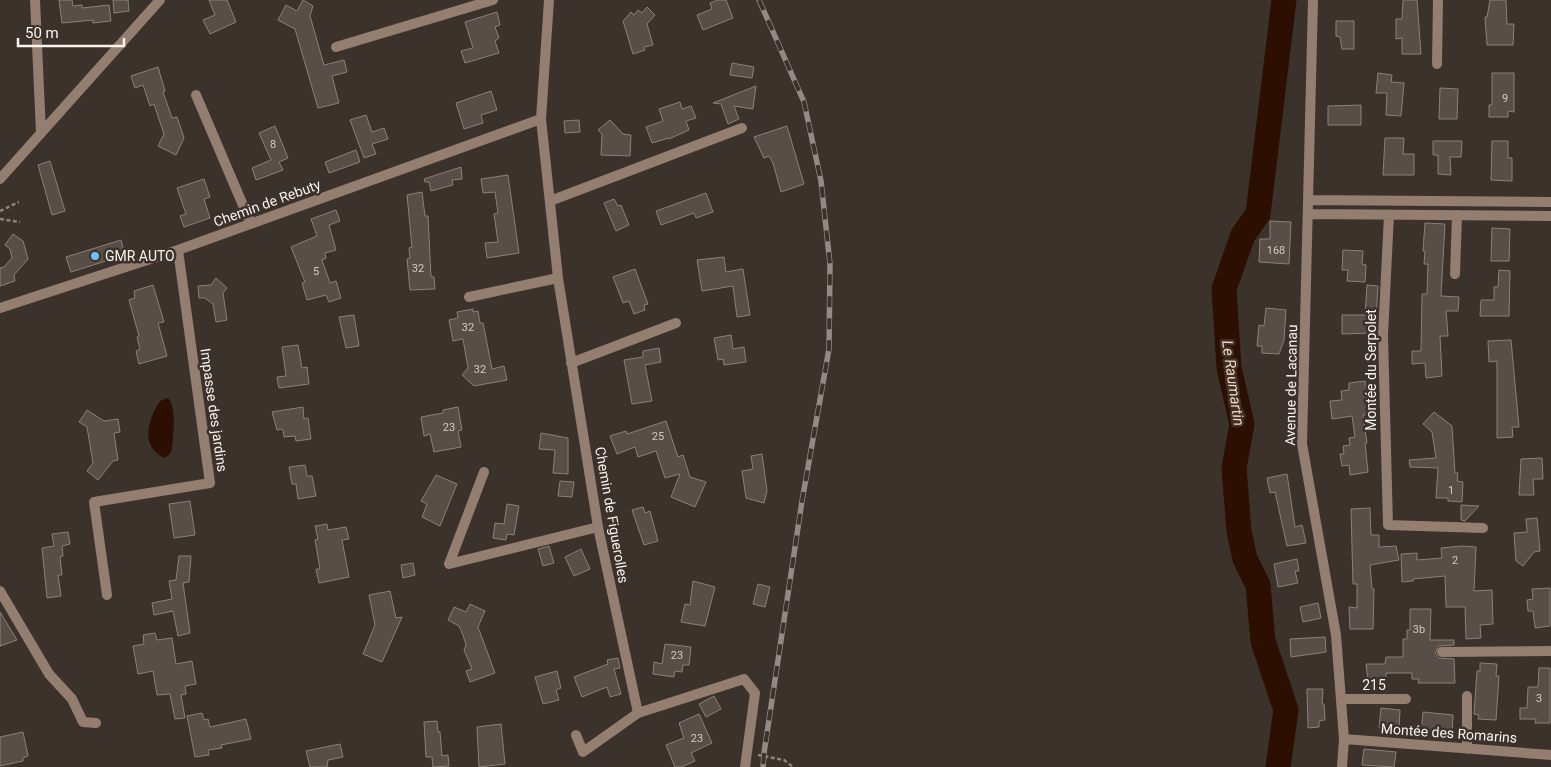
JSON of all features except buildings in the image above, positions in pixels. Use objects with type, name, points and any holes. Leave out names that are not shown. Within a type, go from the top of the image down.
[{"type":"street","points":[[35,0],[41,133]]},
{"type":"street","points":[[0,179],[160,0]]},
{"type":"street","points":[[336,48],[493,0]]},
{"type":"street","name":"Chemin de Figuerolles","points":[[549,0],[541,119],[558,278],[598,527],[638,713]]},
{"type":"street","name":"Avenue de Lacanau","points":[[1313,0],[1302,444],[1336,635],[1344,739],[1342,767]]},
{"type":"street","points":[[1438,0],[1438,64]]},
{"type":"street","points":[[196,95],[251,224]]},
{"type":"street","name":"Chemin de Rebuty","points":[[0,308],[178,250],[541,119]]},
{"type":"street","points":[[550,201],[742,128]]},
{"type":"street","points":[[1309,200],[1551,202]]},
{"type":"street","points":[[1309,214],[1551,216]]},
{"type":"street","name":"Montée du Serpolet","points":[[1389,215],[1383,335],[1388,525],[1483,528]]},
{"type":"street","points":[[1455,274],[1457,215]]},
{"type":"street","name":"Impasse des jardins","points":[[107,595],[94,502],[210,483],[178,250]]},
{"type":"street","points":[[469,297],[558,278]]},
{"type":"street","points":[[571,363],[676,323]]},
{"type":"street","points":[[484,472],[448,564],[598,527]]},
{"type":"street","points":[[0,591],[49,674],[72,699],[83,722],[96,723]]},
{"type":"street","points":[[1442,652],[1551,650]]},
{"type":"street","points":[[576,735],[583,752],[638,713],[744,678],[755,693],[746,753],[746,767]]},
{"type":"street","points":[[1467,696],[1467,748]]},
{"type":"street","name":"215","points":[[1341,699],[1406,699]]},
{"type":"street","name":"Montée des Romarins","points":[[1344,739],[1551,755]]},
{"type":"path","points":[[0,211],[19,202]]},
{"type":"path","points":[[0,219],[20,222]]},
{"type":"path","points":[[746,753],[771,756],[784,760],[793,767]]},
{"type":"shaded area","points":[[168,398],[173,408],[173,437],[170,454],[164,458],[152,447],[148,434],[154,411],[160,401]]},
{"type":"waterway","name":"Le Raumartin","points":[[1278,767],[1286,710],[1263,641],[1258,585],[1245,559],[1239,531],[1234,468],[1242,424],[1229,368],[1224,289],[1243,235],[1258,214],[1284,0]]},
{"type":"railway","points":[[759,0],[804,102],[821,181],[830,264],[829,349],[802,501],[763,767]]},
{"type":"place","name":"GMR AUTO","points":[[95,256]]}]
